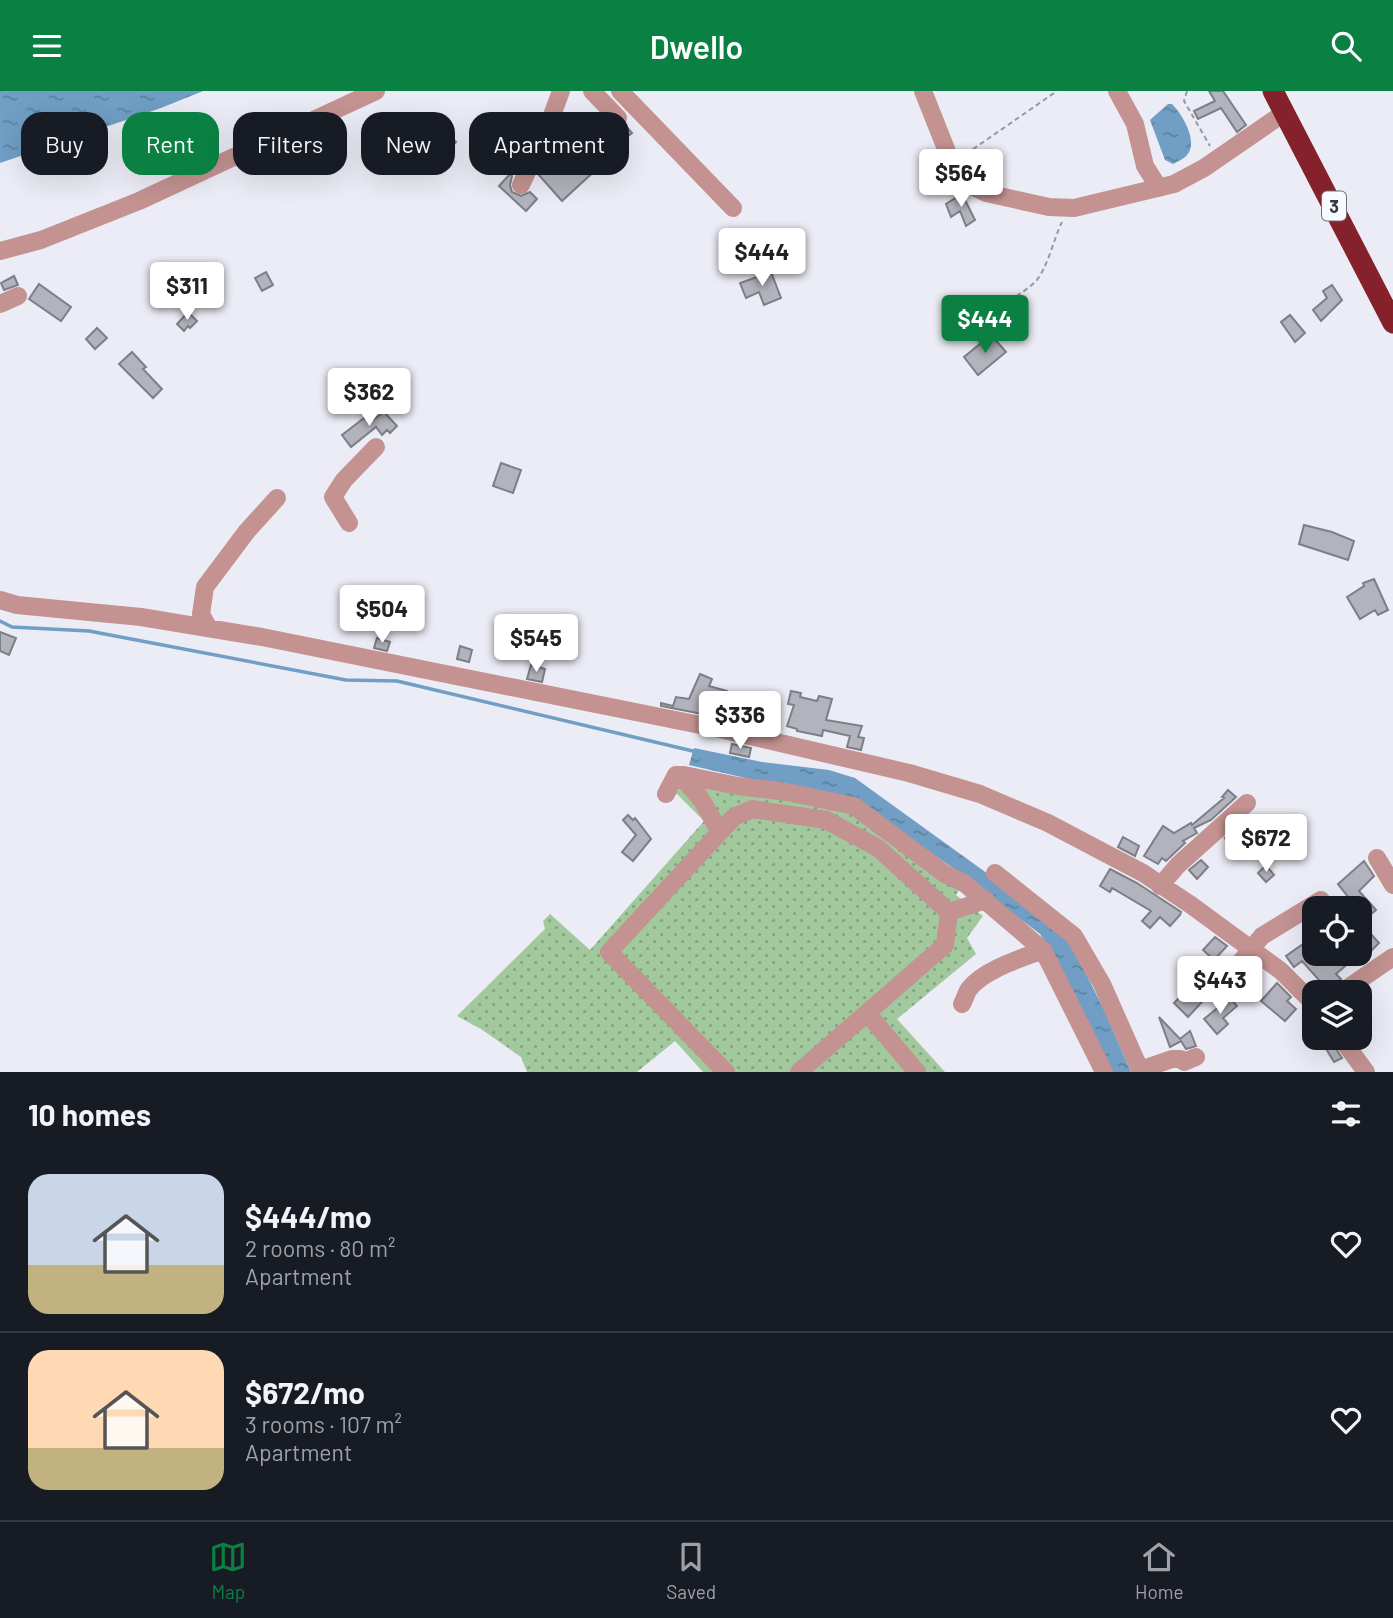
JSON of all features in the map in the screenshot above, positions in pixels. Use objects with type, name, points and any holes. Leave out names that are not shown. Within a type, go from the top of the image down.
[{"type":"highway","name":"3","points":[[1273,91],[1393,323]]},
{"type":"street","points":[[0,251],[41,240],[139,201],[376,91]]},
{"type":"street","points":[[521,185],[561,91]]},
{"type":"street","points":[[592,91],[612,112]]},
{"type":"street","points":[[620,91],[733,208]]},
{"type":"street","points":[[923,91],[961,181],[986,193],[1049,207],[1074,208],[1174,184],[1217,159],[1284,113]]},
{"type":"street","points":[[1117,91],[1135,124],[1146,166],[1159,188]]},
{"type":"street","points":[[0,304],[18,296]]},
{"type":"street","points":[[349,523],[333,497],[344,480],[376,447]]},
{"type":"street","points":[[208,627],[201,614],[205,587],[247,531],[277,498]]},
{"type":"street","points":[[0,600],[17,605],[94,611],[208,627],[720,729],[909,772],[979,794],[1048,823],[1143,873],[1281,971],[1302,992]]},
{"type":"street","points":[[666,794],[676,775],[680,775],[854,806],[931,865],[964,883],[1043,950],[1104,1072]]},
{"type":"street","points":[[680,775],[701,799],[720,831]]},
{"type":"street","points":[[1160,886],[1178,865],[1247,803]]},
{"type":"street","points":[[726,1072],[609,952],[734,817],[752,809],[826,820],[878,848],[949,912]]},
{"type":"street","points":[[1377,858],[1393,885]]},
{"type":"street","points":[[995,873],[1074,936],[1102,984],[1140,1071],[1172,1059],[1181,1059],[1184,1062],[1196,1057]]},
{"type":"street","points":[[949,912],[986,900]]},
{"type":"street","points":[[1223,983],[1249,949],[1269,930],[1302,911]]},
{"type":"street","points":[[799,1072],[945,945],[949,912]]},
{"type":"street","points":[[962,1004],[970,987],[982,978],[1007,964],[1043,950]]},
{"type":"street","points":[[1359,980],[1393,957]]},
{"type":"street","points":[[867,1013],[917,1072]]},
{"type":"street","points":[[1348,1050],[1363,1071]]},
{"type":"path","points":[[952,164],[1057,91]]},
{"type":"path","points":[[1187,91],[1184,101],[1217,159]]},
{"type":"path","points":[[982,321],[1041,275],[1053,240],[1063,220],[1074,208]]},
{"type":"green space","points":[[689,779],[857,813],[960,888],[956,895],[983,916],[967,938],[976,954],[897,1019],[945,1072],[703,1072],[675,1041],[637,1072],[527,1072],[521,1057],[457,1016],[545,929],[543,921],[550,914],[590,950],[704,821],[676,793]]},
{"type":"water","points":[[0,91],[203,91],[149,112],[122,112],[122,121],[108,126],[108,112],[21,112],[21,156],[0,163]]},
{"type":"water","points":[[1168,104],[1172,104],[1180,114],[1191,143],[1187,155],[1173,164],[1165,160],[1150,120]]},
{"type":"water","points":[[694,748],[762,762],[829,770],[855,778],[1006,887],[1067,935],[1131,1072],[1111,1072],[1052,952],[1040,934],[953,868],[889,824],[784,787],[689,765]]},
{"type":"building","points":[[1209,91],[1223,91],[1246,125],[1237,132],[1221,108],[1198,119],[1194,111],[1215,101]]},
{"type":"building","points":[[511,175],[512,192],[521,196],[530,192],[537,199],[526,211],[499,186]]},
{"type":"building","points":[[539,175],[590,175],[562,201]]},
{"type":"building","points":[[962,194],[975,220],[966,226],[960,211],[951,217],[946,204]]},
{"type":"building","points":[[266,272],[273,285],[262,291],[255,278]]},
{"type":"building","points":[[771,272],[781,298],[764,305],[759,292],[746,298],[740,283]]},
{"type":"building","points":[[14,276],[18,285],[4,290],[1,283]]},
{"type":"building","points":[[39,284],[71,307],[61,321],[29,299]]},
{"type":"building","points":[[1332,285],[1342,300],[1321,321],[1313,310],[1327,298],[1323,291]]},
{"type":"building","points":[[188,312],[197,321],[184,331],[177,324]]},
{"type":"building","points":[[1290,315],[1305,333],[1295,342],[1281,322]]},
{"type":"building","points":[[97,328],[107,338],[95,349],[86,339]]},
{"type":"building","points":[[991,335],[1006,352],[978,375],[964,357]]},
{"type":"building","points":[[132,352],[146,367],[143,369],[162,389],[153,398],[119,364]]},
{"type":"building","points":[[384,412],[397,426],[390,433],[387,430],[382,435],[376,427],[351,447],[342,435],[368,415],[373,420]]},
{"type":"building","points":[[501,463],[521,470],[513,493],[493,486]]},
{"type":"building","points":[[1304,525],[1354,541],[1348,560],[1299,544]]},
{"type":"building","points":[[1374,579],[1388,610],[1378,615],[1375,610],[1360,619],[1347,597],[1364,586],[1363,583]]},
{"type":"building","points":[[0,632],[16,638],[9,655],[0,651]]},
{"type":"building","points":[[377,638],[390,642],[387,651],[374,648]]},
{"type":"building","points":[[460,646],[472,650],[469,662],[457,659]]},
{"type":"building","points":[[531,665],[545,669],[542,682],[527,679]]},
{"type":"building","points":[[700,674],[712,679],[709,686],[727,691],[725,701],[721,700],[718,717],[661,706],[661,703],[673,706],[676,697],[689,699]]},
{"type":"building","points":[[791,691],[801,693],[800,697],[817,701],[819,696],[832,699],[826,720],[862,726],[858,737],[864,738],[861,750],[847,747],[850,736],[823,730],[822,736],[787,726],[794,705],[788,704]]},
{"type":"building","points":[[738,707],[759,711],[756,726],[735,721]]},
{"type":"building","points":[[732,744],[751,748],[749,757],[730,753]]},
{"type":"building","points":[[1228,790],[1236,797],[1211,820],[1194,828],[1197,833],[1183,841],[1185,843],[1166,861],[1162,858],[1158,864],[1144,856],[1163,826],[1174,833],[1191,823],[1192,825],[1224,798],[1222,797]]},
{"type":"building","points":[[628,815],[633,820],[635,818],[651,839],[633,861],[622,852],[636,835],[623,820]]},
{"type":"building","points":[[1235,829],[1240,835],[1230,844],[1225,838]]},
{"type":"building","points":[[1123,837],[1139,846],[1135,856],[1118,847]]},
{"type":"building","points":[[1201,860],[1208,867],[1197,879],[1189,870]]},
{"type":"building","points":[[1364,861],[1374,876],[1359,891],[1363,896],[1348,896],[1338,884]]},
{"type":"building","points":[[1266,865],[1274,875],[1266,882],[1258,873]]},
{"type":"building","points":[[1110,869],[1137,883],[1181,912],[1180,915],[1170,926],[1160,917],[1150,928],[1142,921],[1151,911],[1112,888],[1110,892],[1100,886]]},
{"type":"building","points":[[1372,935],[1379,943],[1372,950]]},
{"type":"building","points":[[1215,937],[1227,946],[1214,960],[1203,950]]},
{"type":"building","points":[[1302,945],[1302,961],[1294,967],[1286,956]]},
{"type":"building","points":[[1215,962],[1221,968],[1212,980],[1214,989],[1188,1017],[1174,1003]]},
{"type":"building","points":[[1306,966],[1345,966],[1336,974],[1340,980],[1319,980]]},
{"type":"building","points":[[1277,983],[1291,997],[1287,1001],[1296,1009],[1285,1021],[1261,1001]]},
{"type":"building","points":[[1230,998],[1237,1006],[1223,1018],[1228,1024],[1217,1034],[1204,1019]]},
{"type":"building","points":[[1159,1017],[1180,1039],[1190,1031],[1196,1046],[1186,1049],[1181,1041],[1170,1047]]},
{"type":"building","points":[[1327,1050],[1337,1050],[1342,1058],[1334,1062]]},
{"type":"waterway","points":[[0,621],[12,627],[89,631],[346,680],[397,681],[697,752]]}]
